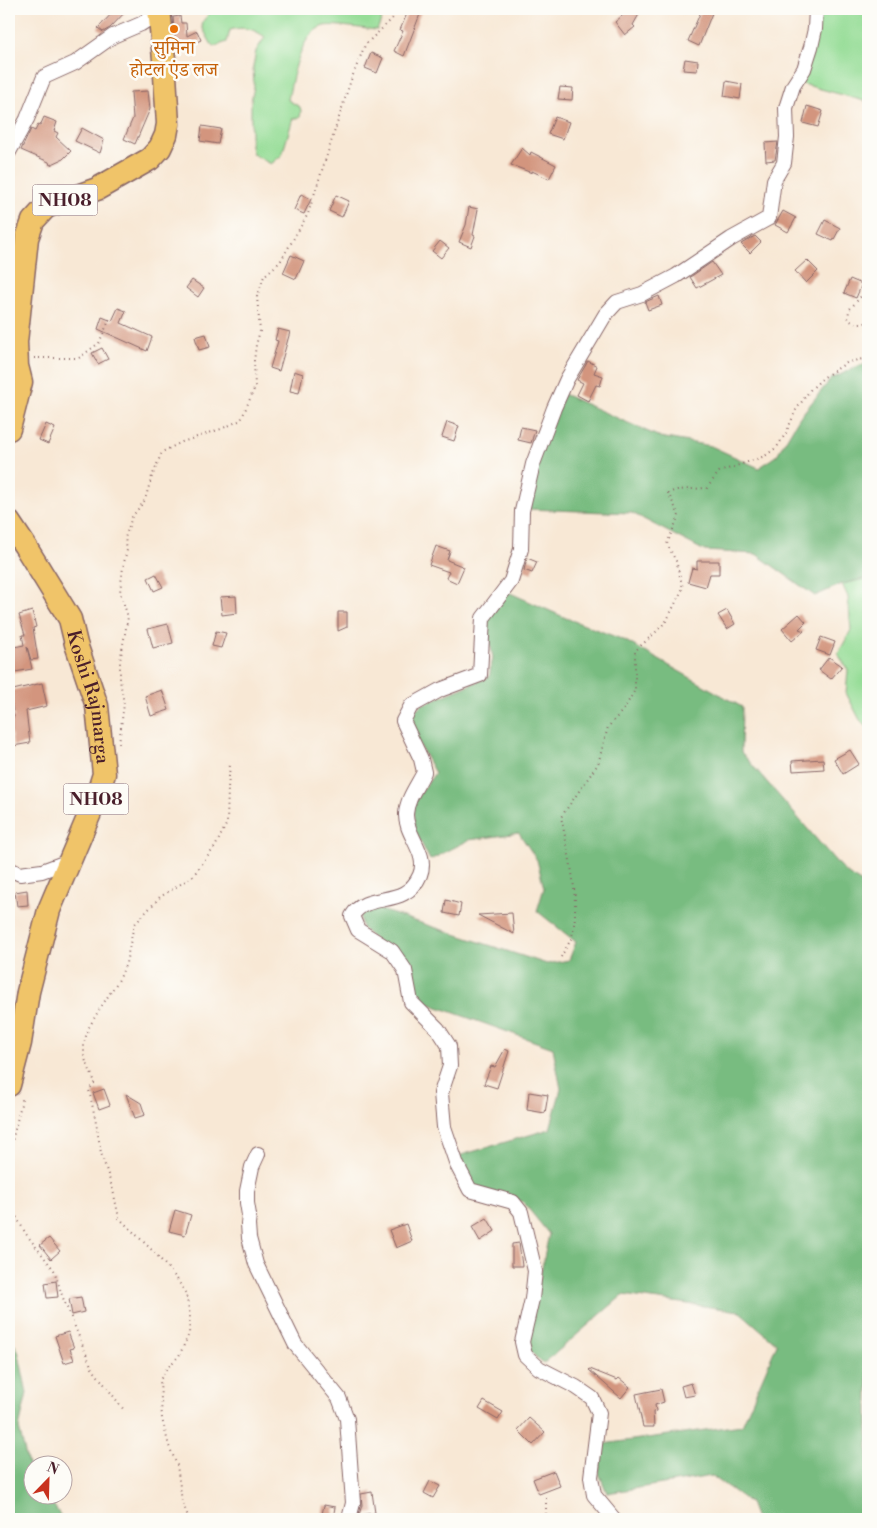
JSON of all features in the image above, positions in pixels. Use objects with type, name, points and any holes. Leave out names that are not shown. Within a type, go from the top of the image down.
[{"type":"main road","name":"NH08","points":[[9,428],[21,382],[16,342],[24,257],[27,238],[33,221],[46,207],[97,189],[150,159],[160,148],[166,135],[168,124],[159,10]]},
{"type":"main road","name":"Koshi Rajmarga","points":[[9,522],[26,546],[70,619],[76,644],[97,706],[104,774],[96,799],[49,910],[28,992],[20,1043],[10,1079]]},
{"type":"street","points":[[614,1519],[594,1495],[591,1477],[599,1412],[596,1405],[592,1398],[576,1386],[539,1368],[525,1355],[522,1342],[532,1299],[535,1271],[521,1212],[513,1202],[470,1190],[457,1165],[444,1127],[441,1093],[450,1066],[449,1046],[438,1029],[412,1002],[405,970],[392,951],[358,930],[352,916],[356,908],[363,904],[396,897],[414,887],[421,874],[423,860],[406,815],[408,800],[424,772],[421,759],[404,721],[411,706],[440,690],[480,675],[483,618],[511,581],[521,549],[522,511],[533,464],[567,379],[605,315],[617,302],[642,294],[676,276],[731,239],[769,218],[774,180],[784,163],[787,137],[786,108],[793,86],[804,70],[811,47],[815,29],[816,9]]},
{"type":"street","points":[[9,152],[27,119],[44,77],[75,63],[113,36],[141,24],[159,10]]},
{"type":"street","points":[[9,869],[20,874],[42,870],[69,861]]},
{"type":"street","points":[[258,1154],[252,1166],[247,1191],[249,1238],[256,1264],[294,1344],[339,1398],[347,1419],[353,1503],[348,1519]]},
{"type":"path","points":[[119,747],[124,704],[120,680],[120,661],[128,617],[120,592],[127,550],[125,538],[132,516],[145,500],[151,478],[162,452],[182,442],[241,420],[255,387],[254,362],[260,331],[257,296],[264,276],[280,262],[308,214],[351,80],[365,45],[400,9]]},
{"type":"path","points":[[864,293],[849,310],[848,319],[860,325],[868,322]]},
{"type":"path","points":[[17,360],[64,356],[79,358],[99,343],[111,316]]},
{"type":"path","points":[[561,956],[572,937],[575,906],[572,875],[561,817],[598,764],[608,726],[624,709],[635,690],[635,651],[668,620],[682,588],[676,561],[668,544],[679,515],[668,493],[677,490],[706,488],[719,472],[765,456],[777,447],[786,433],[796,410],[817,383],[848,362],[868,358]]},
{"type":"path","points":[[189,1519],[182,1501],[177,1465],[169,1446],[162,1419],[160,1380],[167,1368],[179,1356],[189,1334],[190,1315],[186,1294],[177,1279],[156,1254],[119,1218],[113,1190],[100,1153],[89,1090],[95,1082],[84,1057],[84,1043],[88,1029],[98,1010],[120,978],[126,963],[134,925],[160,897],[192,877],[215,847],[227,823],[230,764]]},
{"type":"path","points":[[9,894],[9,924]]},
{"type":"path","points":[[9,1154],[24,1098],[10,1079]]},
{"type":"path","points":[[9,1204],[26,1234],[54,1270],[63,1298],[92,1368],[124,1410]]},
{"type":"path","points":[[546,1497],[546,1519]]},
{"type":"green space","points":[[213,9],[386,9],[377,30],[324,26],[316,30],[309,37],[298,58],[288,100],[300,107],[300,118],[293,118],[282,155],[271,164],[253,154],[251,147],[253,67],[256,51],[265,37],[249,29],[240,28],[230,30],[227,42],[213,47],[202,27],[203,21]]},
{"type":"green space","points":[[819,9],[868,9],[868,102],[799,83]]},
{"type":"green space","points":[[868,364],[868,578],[842,584],[815,596],[756,554],[705,551],[632,513],[527,509],[531,478],[563,394],[660,437],[711,446],[759,468],[777,455],[799,418],[831,379],[861,365]]},
{"type":"green space","points":[[868,578],[868,728],[860,720],[846,693],[848,670],[838,654],[851,630],[848,597],[842,584]]},
{"type":"green space","points":[[508,592],[566,618],[624,640],[742,707],[741,752],[845,872],[868,887],[868,1519],[756,1519],[750,1503],[712,1476],[607,1493],[599,1473],[603,1444],[742,1425],[777,1344],[739,1311],[623,1295],[543,1364],[529,1350],[529,1330],[549,1234],[523,1202],[473,1186],[458,1156],[550,1129],[561,1089],[553,1048],[421,1001],[411,973],[362,928],[359,912],[372,907],[547,964],[569,960],[576,942],[537,911],[544,888],[537,860],[519,833],[469,840],[430,860],[415,831],[414,802],[435,773],[410,728],[410,715],[421,705],[489,677],[493,658],[486,622]]},
{"type":"green space","points":[[9,1336],[18,1350],[27,1393],[19,1428],[26,1456],[22,1456],[22,1506],[54,1506],[63,1519],[9,1519]]},
{"type":"building","points":[[116,9],[128,9],[110,28],[103,32],[98,28]]},
{"type":"building","points":[[409,9],[422,9],[404,56],[394,51],[403,31],[400,30]]},
{"type":"building","points":[[630,9],[642,9],[633,25],[635,27],[625,35],[615,22]]},
{"type":"building","points":[[702,9],[712,13],[699,46],[688,41]]},
{"type":"building","points":[[180,16],[181,23],[186,23],[187,36],[197,31],[201,40],[188,46],[189,49],[176,51],[173,17]]},
{"type":"building","points":[[371,53],[383,58],[377,73],[365,68]]},
{"type":"building","points":[[685,59],[698,61],[697,71],[683,70]]},
{"type":"building","points":[[726,81],[742,84],[740,99],[724,96]]},
{"type":"building","points":[[560,87],[573,88],[572,100],[558,99]]},
{"type":"building","points":[[148,91],[150,109],[135,144],[124,139],[133,118],[131,92]]},
{"type":"building","points":[[807,106],[823,111],[818,127],[803,123]]},
{"type":"building","points":[[44,117],[57,122],[54,131],[58,133],[56,137],[71,151],[63,159],[50,165],[49,162],[21,150],[31,129],[35,131],[38,125],[40,126]]},
{"type":"building","points":[[555,117],[569,122],[563,139],[548,134]]},
{"type":"building","points":[[202,126],[221,129],[218,144],[200,141]]},
{"type":"building","points":[[82,128],[104,140],[100,153],[75,141]]},
{"type":"building","points":[[778,142],[775,160],[766,161],[765,143]]},
{"type":"building","points":[[522,148],[530,155],[531,152],[556,165],[549,179],[532,171],[532,173],[511,165]]},
{"type":"building","points":[[301,194],[311,199],[304,214],[294,210]]},
{"type":"building","points":[[336,195],[349,201],[342,217],[329,211]]},
{"type":"building","points":[[469,207],[478,209],[473,235],[475,236],[471,247],[459,242],[466,225]]},
{"type":"building","points":[[783,211],[796,218],[788,232],[775,225]]},
{"type":"building","points":[[825,220],[840,228],[833,241],[818,234]]},
{"type":"building","points":[[755,236],[761,242],[750,253],[741,244]]},
{"type":"building","points":[[440,241],[449,248],[441,258],[432,251]]},
{"type":"building","points":[[291,255],[304,261],[296,279],[283,273]]},
{"type":"building","points":[[807,260],[818,271],[806,283],[795,271]]},
{"type":"building","points":[[712,262],[721,275],[697,288],[690,277]]},
{"type":"building","points":[[850,279],[862,284],[856,298],[844,293]]},
{"type":"building","points":[[192,280],[204,288],[198,297],[186,288]]},
{"type":"building","points":[[659,296],[662,305],[648,310],[645,302]]},
{"type":"building","points":[[118,308],[126,311],[121,323],[152,337],[147,351],[98,329],[102,317],[112,321]]},
{"type":"building","points":[[278,329],[290,332],[279,371],[270,368],[278,341],[275,340]]},
{"type":"building","points":[[206,334],[210,347],[199,350],[195,337]]},
{"type":"building","points":[[102,348],[108,359],[98,364],[92,353]]},
{"type":"building","points":[[588,361],[597,366],[594,373],[603,376],[600,386],[596,385],[588,401],[577,395],[583,383],[577,380]]},
{"type":"building","points":[[294,371],[303,374],[299,393],[290,391]]},
{"type":"building","points":[[447,422],[459,426],[454,441],[442,437]]},
{"type":"building","points":[[46,424],[55,428],[48,444],[39,440]]},
{"type":"building","points":[[521,427],[535,430],[531,443],[518,440]]},
{"type":"building","points":[[436,546],[450,551],[447,560],[464,567],[457,583],[446,578],[449,572],[429,565]]},
{"type":"building","points":[[527,558],[537,562],[532,573],[524,570]]},
{"type":"building","points":[[697,561],[719,561],[719,574],[710,574],[706,587],[688,582],[692,568],[697,569]]},
{"type":"building","points":[[156,574],[163,587],[154,591],[148,578]]},
{"type":"building","points":[[236,596],[237,613],[222,615],[220,597]]},
{"type":"building","points":[[727,610],[735,624],[727,629],[718,615]]},
{"type":"building","points":[[32,611],[36,627],[33,628],[38,659],[31,660],[27,647],[32,669],[9,673],[9,648],[24,645],[22,635],[25,635],[19,615]]},
{"type":"building","points":[[338,612],[347,612],[347,627],[338,631]]},
{"type":"building","points":[[799,614],[806,622],[799,629],[804,631],[792,641],[782,629]]},
{"type":"building","points":[[168,624],[173,643],[153,648],[148,629]]},
{"type":"building","points":[[216,631],[226,633],[221,648],[212,646]]},
{"type":"building","points":[[821,637],[835,642],[830,655],[816,650]]},
{"type":"building","points":[[829,657],[842,666],[831,679],[819,670]]},
{"type":"building","points":[[42,683],[47,706],[26,711],[30,743],[13,746],[11,732],[9,733],[9,718],[14,717],[9,691]]},
{"type":"building","points":[[162,690],[169,710],[151,716],[145,696]]},
{"type":"building","points":[[850,750],[859,764],[843,774],[834,759]]},
{"type":"building","points":[[823,759],[824,769],[793,771],[792,761]]},
{"type":"building","points":[[27,890],[28,905],[17,906],[15,892]]},
{"type":"building","points":[[446,900],[461,904],[459,916],[444,913]]},
{"type":"building","points":[[512,913],[514,934],[478,915]]},
{"type":"building","points":[[505,1049],[509,1051],[497,1088],[484,1084],[491,1066],[495,1067]]},
{"type":"building","points":[[104,1089],[110,1105],[99,1109],[93,1093]]},
{"type":"building","points":[[529,1092],[548,1095],[545,1113],[527,1110]]},
{"type":"building","points":[[126,1094],[141,1103],[145,1115],[135,1118]]},
{"type":"building","points":[[175,1210],[191,1215],[185,1235],[169,1231]]},
{"type":"building","points":[[487,1218],[495,1231],[480,1241],[472,1227]]},
{"type":"building","points":[[406,1224],[412,1241],[396,1248],[389,1230]]},
{"type":"building","points":[[49,1238],[60,1251],[51,1259],[40,1245]]},
{"type":"building","points":[[519,1243],[522,1266],[512,1266],[512,1244]]},
{"type":"building","points":[[56,1281],[58,1297],[47,1298],[45,1283]]},
{"type":"building","points":[[81,1297],[84,1312],[72,1315],[69,1299]]},
{"type":"building","points":[[68,1332],[74,1348],[70,1349],[74,1360],[64,1363],[55,1336]]},
{"type":"building","points":[[590,1369],[617,1380],[619,1378],[630,1387],[621,1398]]},
{"type":"building","points":[[691,1383],[695,1395],[684,1397],[681,1386]]},
{"type":"building","points":[[661,1389],[664,1402],[655,1405],[656,1411],[653,1412],[654,1427],[643,1427],[636,1394]]},
{"type":"building","points":[[484,1401],[503,1412],[498,1420],[479,1409]]},
{"type":"building","points":[[529,1418],[545,1432],[533,1445],[518,1430]]},
{"type":"building","points":[[554,1471],[560,1486],[539,1494],[533,1479]]},
{"type":"building","points":[[430,1481],[440,1486],[433,1498],[424,1493]]},
{"type":"building","points":[[372,1492],[375,1513],[359,1515],[362,1505],[361,1494]]},
{"type":"building","points":[[324,1505],[335,1507],[333,1519],[321,1519]]},
{"type":"place","name":"सुमिना होटल एंड लज","points":[[174,29]]}]
